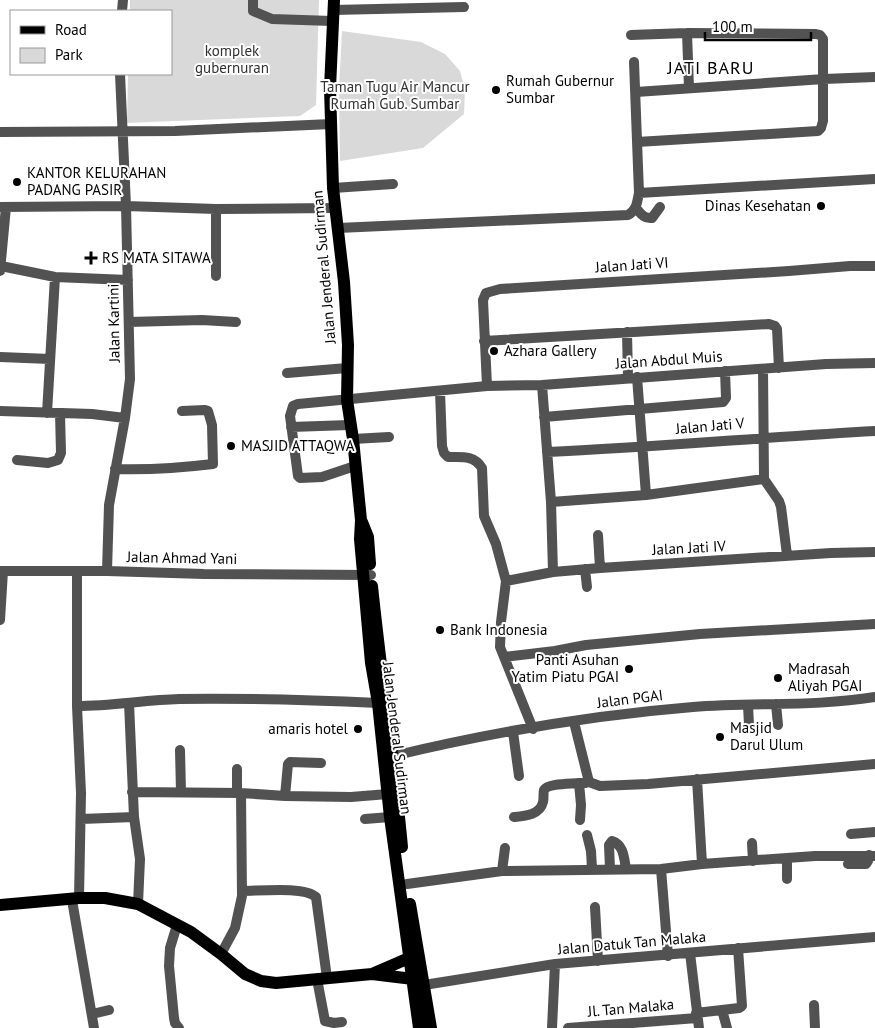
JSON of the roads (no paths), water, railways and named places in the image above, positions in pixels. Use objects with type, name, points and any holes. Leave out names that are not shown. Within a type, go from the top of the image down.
[{"type":"main road","name":"Jalan Jenderal Sudirman","points":[[333,10],[330,124],[333,188],[344,282],[348,345],[347,400],[349,425],[353,439],[356,466],[361,520],[360,539],[367,575],[371,664],[378,703],[390,817],[409,958],[418,982]]},
{"type":"main road","points":[[367,575],[393,756],[418,982],[419,1028]]},
{"type":"main road","points":[[0,905],[105,898],[138,904],[191,932],[245,974],[261,981],[276,983],[372,974],[418,982]]},
{"type":"main road","points":[[372,974],[409,958]]},
{"type":"main road","points":[[418,982],[431,1028]]},
{"type":"street","points":[[252,0],[253,11],[272,19],[333,10],[464,7]]},
{"type":"street","points":[[687,33],[689,88]]},
{"type":"street","points":[[632,35],[687,33],[820,35],[822,38],[824,79],[823,121],[818,131],[637,142]]},
{"type":"street","points":[[338,228],[628,214],[636,208],[639,192],[634,62]]},
{"type":"street","name":"Jalan Kartini","points":[[107,571],[109,505],[130,380],[126,206],[120,75]]},
{"type":"street","points":[[636,92],[875,77]]},
{"type":"street","points":[[0,132],[122,132],[330,124]]},
{"type":"street","points":[[639,192],[875,179]]},
{"type":"street","points":[[333,188],[393,184]]},
{"type":"street","points":[[0,271],[3,207],[336,208]]},
{"type":"street","points":[[636,208],[648,219],[652,218],[660,207]]},
{"type":"street","points":[[216,209],[216,276]]},
{"type":"street","points":[[1,266],[55,277],[128,280]]},
{"type":"street","name":"Jalan Jati VI","points":[[487,386],[483,300],[486,293],[500,289],[850,266],[875,266]]},
{"type":"street","points":[[47,413],[55,277]]},
{"type":"street","points":[[129,322],[202,320],[236,322]]},
{"type":"street","points":[[484,341],[772,324],[777,329],[779,368]]},
{"type":"street","points":[[627,332],[632,378],[640,409],[646,494]]},
{"type":"street","points":[[0,356],[50,359]]},
{"type":"street","name":"Jalan Abdul Muis","points":[[291,428],[290,416],[293,406],[298,404],[487,386],[875,363]]},
{"type":"street","points":[[287,373],[348,368]]},
{"type":"street","points":[[762,369],[764,479],[781,507],[786,555]]},
{"type":"street","points":[[544,416],[723,402],[726,398],[725,372]]},
{"type":"street","points":[[542,384],[551,502],[553,572]]},
{"type":"street","points":[[440,391],[442,446],[444,453],[448,457],[465,456],[478,462],[482,468],[484,516],[496,544],[506,581],[499,641],[533,728]]},
{"type":"street","points":[[0,411],[125,418]]},
{"type":"street","points":[[115,469],[175,468],[213,464],[212,425],[208,411],[182,411]]},
{"type":"street","points":[[17,460],[48,463],[58,460],[61,453],[60,413]]},
{"type":"street","points":[[349,425],[291,428],[297,474],[300,478],[322,477],[356,466]]},
{"type":"street","name":"Jalan Jati V","points":[[547,452],[875,431]]},
{"type":"street","points":[[353,439],[389,437]]},
{"type":"street","points":[[551,502],[646,494],[764,479]]},
{"type":"street","points":[[598,535],[600,568]]},
{"type":"street","name":"Jalan Jati IV","points":[[506,581],[553,572],[586,569],[786,555],[875,552]]},
{"type":"street","points":[[586,569],[587,587]]},
{"type":"street","points":[[0,620],[2,571]]},
{"type":"street","name":"Jalan Ahmad Yani","points":[[2,571],[367,575]]},
{"type":"street","points":[[77,571],[77,706],[81,819],[75,899],[94,1028]]},
{"type":"street","points":[[504,657],[555,651],[586,644],[700,634],[875,624]]},
{"type":"street","name":"Jalan PGAI","points":[[393,756],[447,743],[615,715],[693,707],[843,701],[875,697]]},
{"type":"street","points":[[77,706],[103,706],[198,699],[378,703]]},
{"type":"street","points":[[129,703],[132,792],[140,866],[138,904]]},
{"type":"street","points":[[776,704],[778,725]]},
{"type":"street","points":[[748,705],[750,726]]},
{"type":"street","points":[[574,722],[584,783],[580,820]]},
{"type":"street","points":[[513,732],[519,776]]},
{"type":"street","points":[[180,750],[181,792]]},
{"type":"street","points":[[285,796],[288,764],[290,762],[321,763]]},
{"type":"street","points":[[514,817],[529,815],[537,811],[543,803],[544,790],[553,785],[584,783],[600,786],[648,784],[875,764]]},
{"type":"street","points":[[221,954],[238,920],[242,891],[237,769]]},
{"type":"street","points":[[698,779],[702,864]]},
{"type":"street","points":[[132,792],[239,792],[285,796],[351,797],[388,794]]},
{"type":"street","points":[[81,819],[134,816]]},
{"type":"street","points":[[365,818],[390,817]]},
{"type":"street","points":[[852,834],[875,832]]},
{"type":"street","points":[[587,835],[591,851],[592,869]]},
{"type":"street","points":[[610,868],[609,845],[612,841],[621,847],[626,868]]},
{"type":"street","points":[[752,842],[753,861]]},
{"type":"street","points":[[502,868],[505,848]]},
{"type":"street","points":[[502,868],[661,869],[702,864],[815,856],[872,856]]},
{"type":"street","points":[[848,864],[866,864],[872,856]]},
{"type":"street","points":[[787,858],[787,880]]},
{"type":"street","points":[[407,884],[524,865]]},
{"type":"street","points":[[661,869],[668,956]]},
{"type":"street","points":[[242,891],[303,891],[316,897],[325,1021],[342,1022]]},
{"type":"street","points":[[595,907],[598,961]]},
{"type":"street","points":[[177,925],[170,948],[168,966],[174,1018],[179,1028]]},
{"type":"street","name":"Jalan Datuk Tan Malaka","points":[[418,982],[555,964],[668,956],[738,948],[875,937]]},
{"type":"street","points":[[697,1020],[722,1010],[739,1008],[743,1005],[738,948]]},
{"type":"street","name":"Jl. Tan Malaka","points":[[568,1028],[697,1020],[690,953]]},
{"type":"street","points":[[552,1028],[555,964]]},
{"type":"street","points":[[814,1005],[815,1028]]},
{"type":"street","points":[[92,1014],[110,1010]]},
{"type":"street","points":[[722,1010],[727,1028]]},
{"type":"place","name":"Rumah Gubernur Sumbar","points":[[496,90]]},
{"type":"place","name":"KANTOR KELURAHAN PADANG PASIR","points":[[17,182]]},
{"type":"place","name":"Dinas Kesehatan","points":[[821,206]]},
{"type":"place","name":"RS MATA SITAWA","points":[[91,258]]},
{"type":"place","name":"Azhara Gallery","points":[[494,351]]},
{"type":"place","name":"MASJID ATTAQWA","points":[[231,446]]},
{"type":"place","name":"Bank Indonesia","points":[[440,630]]},
{"type":"place","name":"Panti Asuhan Yatim Piatu PGAI","points":[[629,669]]},
{"type":"place","name":"Madrasah Aliyah PGAI","points":[[778,678]]},
{"type":"place","name":"amaris hotel","points":[[358,729]]},
{"type":"place","name":"Masjid Darul Ulum","points":[[720,737]]},
{"type":"district","name":"JATI BARU","points":[[711,68]]},
{"type":"park label","name":"komplek gubernuran","points":[[232,60]]},
{"type":"park label","name":"Taman Tugu Air Mancur Rumah Gub. Sumbar","points":[[395,96]]}]
